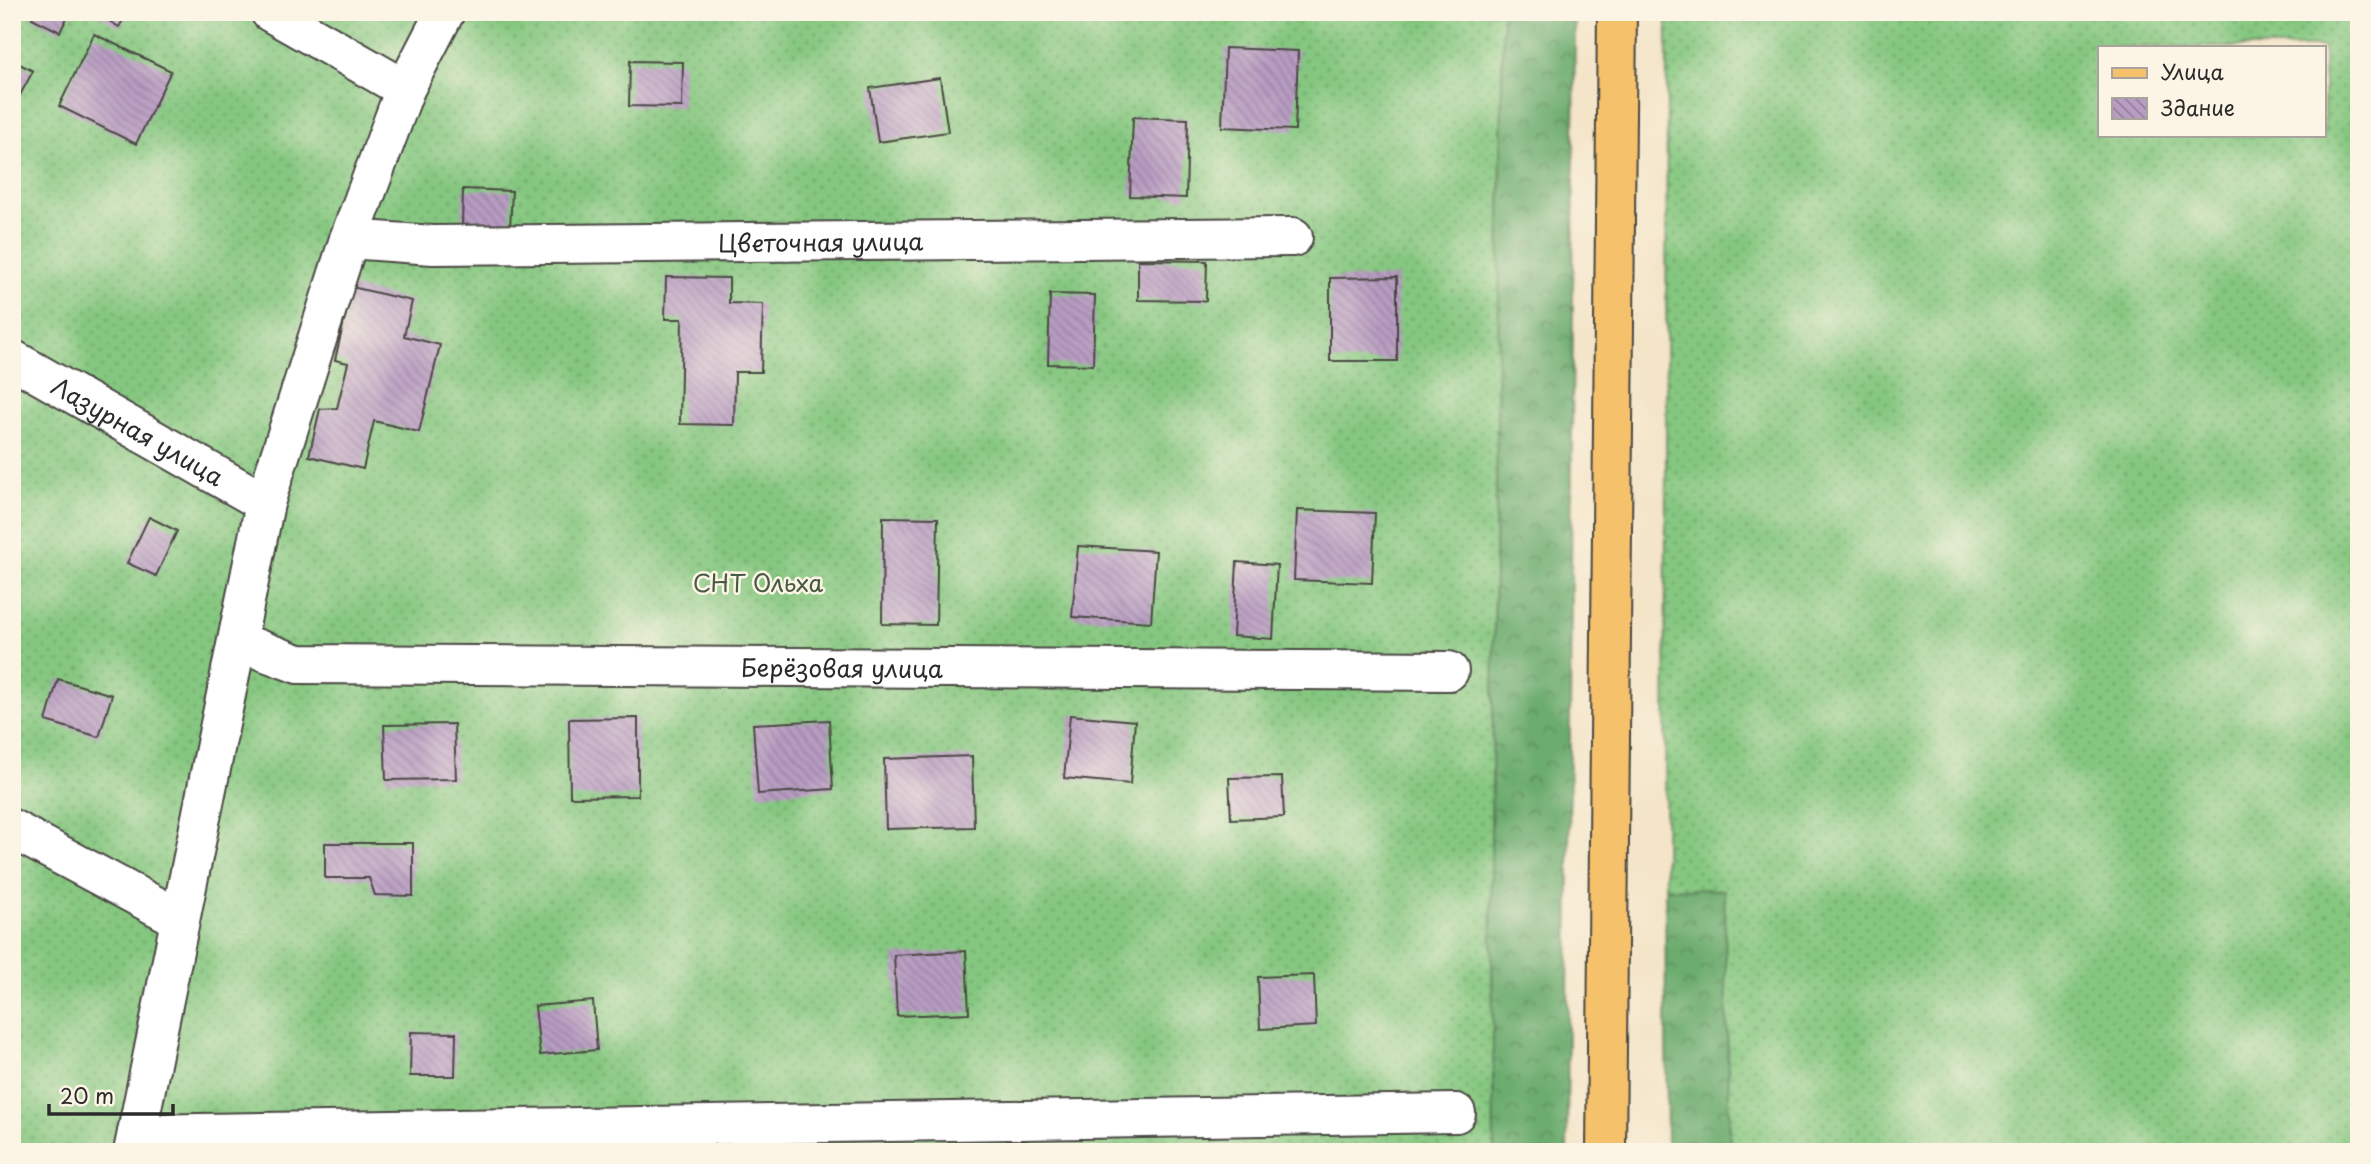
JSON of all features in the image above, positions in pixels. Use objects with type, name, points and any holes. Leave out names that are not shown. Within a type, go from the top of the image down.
[{"type":"main road","points":[[1606,1152],[1617,12]]},
{"type":"street","points":[[270,12],[405,89]]},
{"type":"street","points":[[445,12],[405,89],[349,239],[265,503],[239,642],[135,1143],[1456,1113]]},
{"type":"street","name":"Цветочная улица","points":[[349,239],[433,245],[1293,237]]},
{"type":"street","name":"Лазурная улица","points":[[12,359],[265,503]]},
{"type":"street","name":"Берёзовая улица","points":[[239,642],[298,664],[1449,671]]},
{"type":"street","points":[[12,829],[180,919]]},
{"type":"green space","name":"СНТ Ольха","points":[[12,12],[1503,12],[1491,845],[1494,1152],[12,1152]]},
{"type":"green space","points":[[1503,12],[1575,12],[1567,1152],[1494,1152],[1491,845]]},
{"type":"green space","points":[[1667,12],[2359,12],[2359,1152],[1730,1152],[1724,891],[1665,888]]},
{"type":"green space","points":[[1665,888],[1724,890],[1730,1152],[1667,1152]]},
{"type":"building","points":[[35,12],[70,12],[60,32],[32,18]]},
{"type":"building","points":[[94,12],[128,12],[119,27]]},
{"type":"building","points":[[94,34],[171,71],[136,144],[59,106]]},
{"type":"building","points":[[1225,48],[1298,51],[1295,130],[1222,127]]},
{"type":"building","points":[[12,60],[33,71],[12,110]]},
{"type":"building","points":[[630,61],[683,62],[682,107],[629,106]]},
{"type":"building","points":[[940,78],[948,132],[878,142],[870,88]]},
{"type":"building","points":[[1133,117],[1188,119],[1186,198],[1130,196]]},
{"type":"building","points":[[463,189],[512,191],[510,228],[462,226]]},
{"type":"building","points":[[1138,260],[1207,261],[1206,301],[1138,300]]},
{"type":"building","points":[[666,277],[729,278],[729,303],[763,304],[761,372],[735,372],[734,425],[680,424],[682,319],[665,319]]},
{"type":"building","points":[[1397,277],[1397,361],[1330,361],[1330,278]]},
{"type":"building","points":[[352,287],[412,301],[404,336],[440,345],[419,432],[374,421],[363,469],[309,456],[320,409],[337,408],[348,363],[335,360]]},
{"type":"building","points":[[1050,294],[1095,295],[1093,365],[1048,364]]},
{"type":"building","points":[[1297,510],[1375,513],[1372,583],[1294,580]]},
{"type":"building","points":[[149,517],[177,531],[156,576],[127,563]]},
{"type":"building","points":[[883,517],[938,518],[936,625],[882,624]]},
{"type":"building","points":[[1078,546],[1156,551],[1151,622],[1072,617]]},
{"type":"building","points":[[1237,562],[1277,565],[1273,639],[1233,636]]},
{"type":"building","points":[[58,679],[112,695],[99,737],[46,721]]},
{"type":"building","points":[[1070,715],[1135,721],[1130,784],[1064,778]]},
{"type":"building","points":[[638,718],[638,796],[570,797],[569,719]]},
{"type":"building","points":[[829,720],[833,789],[758,794],[753,724]]},
{"type":"building","points":[[454,724],[456,779],[386,780],[384,725]]},
{"type":"building","points":[[972,756],[974,827],[886,829],[884,759]]},
{"type":"building","points":[[1282,777],[1284,817],[1231,819],[1229,778]]},
{"type":"building","points":[[325,843],[413,843],[413,896],[375,895],[369,878],[325,878]]},
{"type":"building","points":[[966,951],[969,1013],[897,1016],[894,955]]},
{"type":"building","points":[[1314,975],[1316,1026],[1260,1029],[1258,977]]},
{"type":"building","points":[[593,1001],[597,1050],[540,1055],[535,1006]]},
{"type":"building","points":[[411,1032],[456,1033],[455,1076],[410,1076]]},
{"type":"building","points":[[606,1142],[606,1152],[551,1152],[551,1148]]}]
